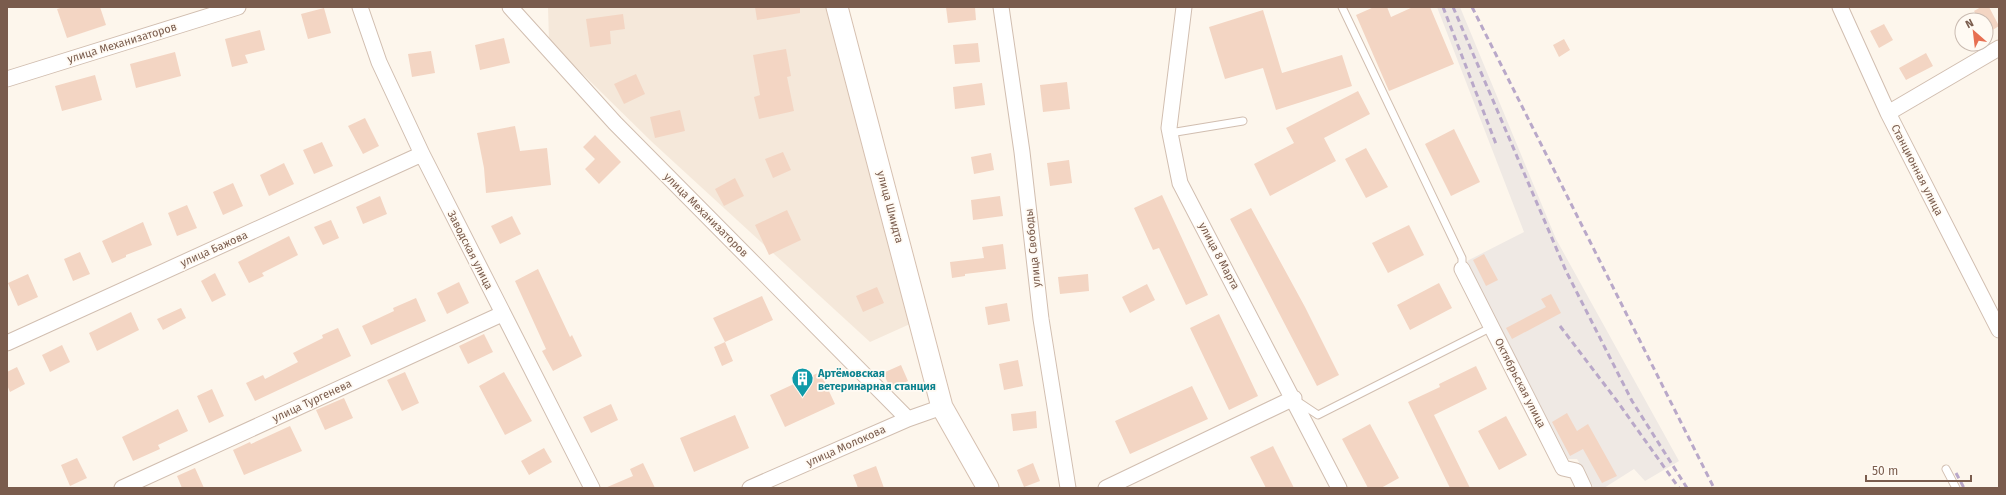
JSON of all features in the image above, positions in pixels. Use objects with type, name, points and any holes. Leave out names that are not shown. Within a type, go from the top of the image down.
[{"type":"street","name":"улица Механизаторов","points":[[7,79],[238,7]]},
{"type":"street","name":"Заводская улица","points":[[360,7],[379,62],[422,154],[502,314],[592,488]]},
{"type":"street","name":"улица Механизаторов","points":[[510,7],[615,123],[908,419]]},
{"type":"street","name":"улица Шмидта","points":[[837,7],[942,407]]},
{"type":"street","name":"улица Свободы","points":[[1001,7],[1022,152],[1041,319],[1068,488]]},
{"type":"street","name":"улица 8 Марта","points":[[1184,7],[1169,128],[1180,183],[1294,398],[1339,488]]},
{"type":"street","name":"Станционная улица","points":[[1840,7],[1888,113],[1999,330]]},
{"type":"street","points":[[1888,113],[1999,48]]},
{"type":"street","name":"улица Бажова","points":[[7,343],[422,154]]},
{"type":"street","name":"Октябрьская улица","points":[[1462,269],[1563,468],[1576,471],[1584,488]]},
{"type":"street","name":"улица Тургенева","points":[[122,488],[502,314]]},
{"type":"street","points":[[1106,488],[1294,398]]},
{"type":"street","name":"улица Молокова","points":[[750,488],[908,419],[942,407]]},
{"type":"street","points":[[942,407],[988,488]]},
{"type":"lane","points":[[1342,7],[1462,258],[1462,269]]},
{"type":"lane","points":[[1170,133],[1243,121]]},
{"type":"lane","points":[[1294,398],[1318,415],[1492,327]]},
{"type":"lane","points":[[1946,469],[1956,488]]},
{"type":"shaded area","points":[[548,7],[828,7],[910,324],[870,342],[652,142],[549,41]]},
{"type":"shaded area","points":[[1437,7],[1460,7],[1556,239],[1679,461],[1645,481],[1634,469],[1604,488],[1594,488],[1577,459],[1567,459],[1467,261],[1524,232]]},
{"type":"building","points":[[64,7],[100,7],[106,25],[67,38],[57,9]]},
{"type":"building","points":[[755,7],[800,7],[800,13],[757,20]]},
{"type":"building","points":[[946,7],[975,7],[976,20],[948,23]]},
{"type":"building","points":[[1374,7],[1387,7],[1391,17],[1413,7],[1430,7],[1454,64],[1389,91],[1356,15]]},
{"type":"building","points":[[1981,7],[1989,7],[1992,12],[1975,12]]},
{"type":"building","points":[[324,8],[331,33],[308,39],[301,14]]},
{"type":"building","points":[[1263,10],[1282,73],[1342,55],[1352,86],[1276,110],[1263,68],[1225,79],[1209,27]]},
{"type":"building","points":[[623,14],[625,29],[610,31],[611,44],[590,47],[586,19]]},
{"type":"building","points":[[1994,16],[1999,26],[1994,29]]},
{"type":"building","points":[[1884,24],[1893,40],[1879,48],[1870,31]]},
{"type":"building","points":[[260,30],[265,50],[245,55],[248,63],[232,67],[225,39]]},
{"type":"building","points":[[504,38],[510,63],[480,70],[475,45]]},
{"type":"building","points":[[1564,39],[1570,50],[1559,57],[1553,45]]},
{"type":"building","points":[[978,43],[980,62],[955,64],[953,45]]},
{"type":"building","points":[[786,49],[791,76],[787,77],[794,111],[759,119],[754,97],[760,95],[753,55]]},
{"type":"building","points":[[431,51],[435,73],[412,77],[408,54]]},
{"type":"building","points":[[175,52],[181,76],[136,88],[130,64]]},
{"type":"building","points":[[1926,53],[1933,66],[1906,80],[1899,68]]},
{"type":"building","points":[[636,74],[645,94],[624,104],[614,84]]},
{"type":"building","points":[[95,75],[102,100],[62,111],[55,86]]},
{"type":"building","points":[[1067,82],[1070,109],[1043,112],[1040,85]]},
{"type":"building","points":[[982,83],[985,105],[955,109],[953,87]]},
{"type":"building","points":[[1358,91],[1370,114],[1324,138],[1336,161],[1270,196],[1254,164],[1294,143],[1286,128]]},
{"type":"building","points":[[680,110],[685,131],[655,138],[650,117]]},
{"type":"building","points":[[365,118],[379,146],[363,154],[348,126]]},
{"type":"building","points":[[515,126],[520,151],[547,148],[551,185],[486,193],[484,168],[477,133]]},
{"type":"building","points":[[1454,129],[1480,182],[1451,196],[1425,144]]},
{"type":"building","points":[[595,135],[621,162],[599,184],[585,169],[595,159],[583,147]]},
{"type":"building","points":[[322,142],[333,166],[314,174],[303,150]]},
{"type":"building","points":[[1366,148],[1388,187],[1366,198],[1345,159]]},
{"type":"building","points":[[783,152],[791,170],[773,178],[765,159]]},
{"type":"building","points":[[991,153],[994,170],[974,174],[971,157]]},
{"type":"building","points":[[1069,160],[1072,183],[1050,186],[1047,163]]},
{"type":"building","points":[[284,163],[294,184],[269,196],[260,175]]},
{"type":"building","points":[[735,178],[744,196],[724,206],[715,189]]},
{"type":"building","points":[[233,183],[243,206],[223,215],[213,192]]},
{"type":"building","points":[[1162,195],[1208,295],[1186,305],[1159,248],[1153,250],[1134,208]]},
{"type":"building","points":[[380,196],[387,214],[363,224],[356,207]]},
{"type":"building","points":[[1000,196],[1003,216],[973,220],[971,200]]},
{"type":"building","points":[[187,205],[197,228],[177,236],[168,213]]},
{"type":"building","points":[[1251,208],[1305,307],[1339,375],[1317,386],[1230,219]]},
{"type":"building","points":[[787,210],[801,240],[769,255],[755,225]]},
{"type":"building","points":[[512,216],[521,234],[500,244],[491,226]]},
{"type":"building","points":[[331,220],[339,238],[323,245],[314,227]]},
{"type":"building","points":[[143,222],[152,245],[126,255],[126,257],[112,263],[102,241]]},
{"type":"building","points":[[1409,225],[1424,255],[1388,273],[1372,243]]},
{"type":"building","points":[[289,236],[298,255],[262,273],[264,276],[249,283],[238,262]]},
{"type":"building","points":[[1003,244],[1006,269],[965,274],[965,276],[952,278],[950,262],[984,258],[982,247]]},
{"type":"building","points":[[80,252],[90,274],[73,281],[64,259]]},
{"type":"building","points":[[1484,254],[1498,280],[1486,286],[1473,260]]},
{"type":"building","points":[[538,269],[570,337],[572,335],[582,356],[553,371],[542,351],[546,349],[515,281]]},
{"type":"building","points":[[215,273],[226,295],[212,302],[201,281]]},
{"type":"building","points":[[28,274],[38,297],[18,306],[8,283]]},
{"type":"building","points":[[1088,274],[1089,291],[1060,294],[1058,277]]},
{"type":"building","points":[[459,282],[469,303],[447,314],[437,293]]},
{"type":"building","points":[[1439,283],[1452,308],[1410,330],[1397,305]]},
{"type":"building","points":[[1147,284],[1155,300],[1130,313],[1122,297]]},
{"type":"building","points":[[877,287],[884,303],[863,312],[856,296]]},
{"type":"building","points":[[1551,294],[1561,313],[1512,339],[1506,328],[1546,307],[1541,299]]},
{"type":"building","points":[[762,296],[773,320],[725,342],[713,318]]},
{"type":"building","points":[[416,298],[426,321],[371,345],[362,326],[394,311],[393,308]]},
{"type":"building","points":[[1007,303],[1010,321],[988,325],[985,307]]},
{"type":"building","points":[[181,308],[186,318],[163,330],[157,319]]},
{"type":"building","points":[[131,312],[139,330],[97,351],[89,333]]},
{"type":"building","points":[[1219,314],[1258,396],[1229,410],[1190,328]]},
{"type":"building","points":[[338,328],[351,356],[255,401],[246,383],[263,375],[265,379],[298,362],[293,353],[323,338],[322,335]]},
{"type":"building","points":[[484,334],[493,352],[468,364],[459,346]]},
{"type":"building","points":[[725,342],[733,361],[722,366],[714,347]]},
{"type":"building","points":[[62,345],[70,362],[50,372],[42,355]]},
{"type":"building","points":[[1018,360],[1023,386],[1004,390],[999,364]]},
{"type":"building","points":[[901,365],[908,381],[891,389],[883,373]]},
{"type":"building","points":[[1476,366],[1487,389],[1434,415],[1470,488],[1450,488],[1408,402],[1440,387],[1439,384]]},
{"type":"building","points":[[17,367],[25,384],[10,392],[7,385],[7,372]]},
{"type":"building","points":[[405,372],[419,403],[402,411],[387,380]]},
{"type":"building","points":[[504,372],[532,421],[505,435],[479,386]]},
{"type":"building","name":"Артёмовская ветеринарная станция","points":[[820,372],[835,404],[785,427],[770,395]]},
{"type":"building","points":[[1192,386],[1208,419],[1130,454],[1115,421]]},
{"type":"building","points":[[212,389],[224,416],[209,423],[197,396]]},
{"type":"building","points":[[344,398],[353,418],[325,430],[316,410]]},
{"type":"building","points":[[611,404],[618,420],[591,433],[583,417]]},
{"type":"building","points":[[178,409],[188,431],[158,445],[160,449],[133,461],[122,437]]},
{"type":"building","points":[[1036,411],[1037,428],[1013,431],[1011,414]]},
{"type":"building","points":[[1567,413],[1577,431],[1588,424],[1617,476],[1602,483],[1583,449],[1570,456],[1552,422]]},
{"type":"building","points":[[735,415],[749,448],[694,472],[680,438]]},
{"type":"building","points":[[1506,416],[1527,455],[1499,470],[1478,431]]},
{"type":"building","points":[[1370,424],[1399,478],[1381,488],[1368,488],[1342,439]]},
{"type":"building","points":[[290,426],[302,451],[244,475],[233,450],[250,442],[251,444]]},
{"type":"building","points":[[1273,446],[1294,488],[1266,488],[1250,457]]},
{"type":"building","points":[[544,448],[552,462],[529,475],[521,461]]},
{"type":"building","points":[[77,458],[87,478],[70,486],[61,465]]},
{"type":"building","points":[[643,463],[655,488],[605,488],[633,476],[630,469]]},
{"type":"building","points":[[1033,463],[1040,481],[1024,487],[1017,470]]},
{"type":"building","points":[[876,466],[884,488],[858,488],[853,475]]},
{"type":"building","points":[[195,468],[204,488],[182,488],[177,476]]},
{"type":"railway","points":[[1443,7],[1496,144]]},
{"type":"railway","points":[[1453,7],[1566,271],[1632,401],[1687,488]]},
{"type":"railway","points":[[1472,7],[1714,488]]},
{"type":"railway","points":[[1560,326],[1617,401],[1679,488]]},
{"type":"railway","points":[[1956,473],[1964,488]]},
{"type":"place","name":"Артёмовская ветеринарная станция","points":[[803,398]]}]
